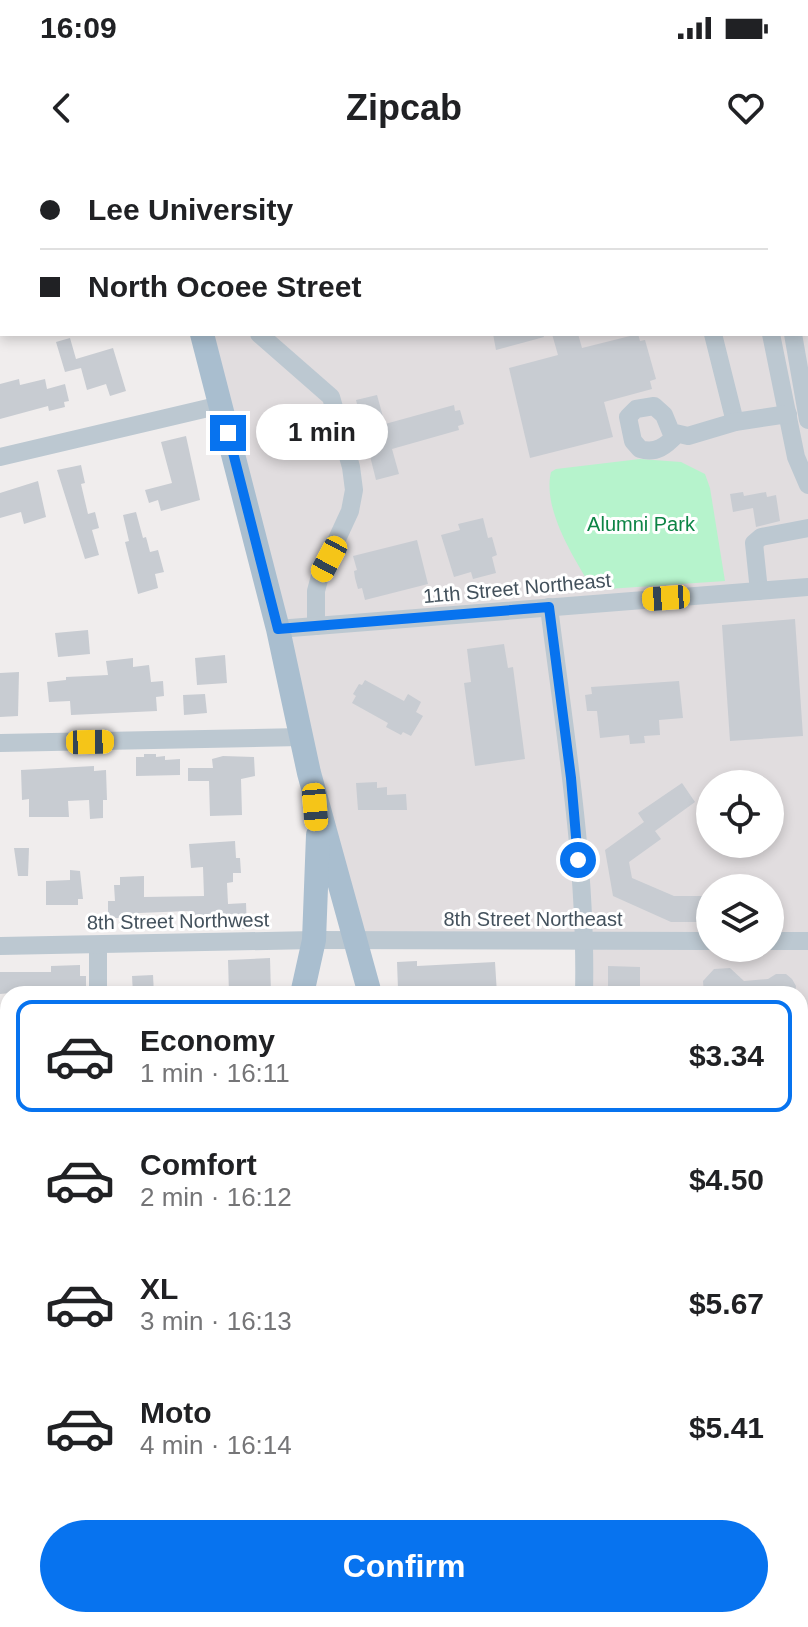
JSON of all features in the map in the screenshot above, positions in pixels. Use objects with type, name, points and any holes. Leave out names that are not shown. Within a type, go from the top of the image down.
[{"type":"main road","points":[[203,336],[278,629],[309,773],[368,986]]},
{"type":"main road","points":[[304,986],[314,940],[318,833],[309,773]]},
{"type":"street","points":[[261,336],[331,397],[351,467],[354,490],[350,511],[320,576],[316,591],[316,626]]},
{"type":"street","points":[[714,336],[735,422]]},
{"type":"street","points":[[772,336],[802,412]]},
{"type":"street","points":[[793,336],[802,412],[796,457],[808,485]]},
{"type":"street","points":[[0,457],[221,405]]},
{"type":"street","points":[[677,434],[688,436],[735,422],[802,412]]},
{"type":"street","points":[[759,591],[754,543],[761,537],[808,528]]},
{"type":"street","name":"11th Street Northeast","points":[[278,629],[808,587]]},
{"type":"street","points":[[549,607],[571,778],[586,941],[584,986]]},
{"type":"street","points":[[0,743],[301,737]]},
{"type":"street","name":"8th Street Northeast","points":[[356,939],[696,941]]},
{"type":"street","name":"8th Street Northwest","points":[[0,946],[356,939]]},
{"type":"street","points":[[784,941],[808,941]]},
{"type":"street","points":[[98,945],[98,986]]},
{"type":"shaded area","points":[[209,336],[808,336],[808,986],[584,986],[585,942],[356,939]]},
{"type":"green space","name":"Alumni Park","points":[[640,459],[681,462],[705,474],[725,581],[593,590],[569,549],[556,518],[549,487],[551,472]]},
{"type":"building","points":[[493,336],[544,337],[496,350]]},
{"type":"building","points":[[553,336],[579,336],[582,348],[639,336],[640,341],[645,340],[656,379],[650,381],[652,389],[604,402],[613,437],[530,458],[509,368],[558,355]]},
{"type":"building","points":[[70,338],[76,359],[113,348],[126,391],[110,396],[106,384],[87,390],[81,368],[65,372],[56,342]]},
{"type":"building","points":[[19,379],[20,385],[45,379],[47,389],[65,384],[69,401],[64,402],[65,407],[49,411],[48,406],[0,419],[0,384]]},
{"type":"building","points":[[377,395],[385,424],[454,405],[455,411],[460,410],[464,424],[458,426],[459,430],[392,449],[399,474],[376,480],[369,452],[363,454],[356,430],[363,428],[356,400]]},
{"type":"building","points":[[186,436],[200,500],[161,511],[158,500],[149,503],[145,490],[172,483],[161,442]]},
{"type":"building","points":[[81,465],[85,483],[81,484],[88,514],[95,512],[99,528],[92,530],[99,555],[85,559],[57,470]]},
{"type":"building","points":[[38,481],[46,517],[24,524],[21,512],[0,518],[0,493]]},
{"type":"building","points":[[743,492],[744,496],[766,492],[767,497],[776,495],[780,521],[756,527],[753,508],[733,512],[730,494]]},
{"type":"building","points":[[136,512],[143,538],[146,537],[150,552],[158,550],[164,572],[155,574],[158,588],[138,594],[125,542],[129,541],[123,515]]},
{"type":"building","points":[[483,518],[488,538],[492,537],[497,555],[492,557],[496,573],[473,579],[471,572],[454,577],[441,535],[460,530],[458,524]]},
{"type":"building","points":[[417,540],[428,584],[365,600],[355,578],[354,571],[357,570],[353,556]]},
{"type":"building","points":[[795,619],[803,736],[730,741],[722,625]]},
{"type":"building","points":[[88,630],[90,654],[58,657],[55,633]]},
{"type":"building","points":[[504,644],[508,668],[513,667],[525,759],[475,766],[464,683],[471,682],[467,649]]},
{"type":"building","points":[[225,655],[227,683],[197,685],[195,658]]},
{"type":"building","points":[[133,658],[133,667],[149,665],[151,682],[163,681],[164,696],[156,697],[157,711],[71,715],[70,701],[49,702],[47,682],[66,680],[66,677],[108,675],[106,661]]},
{"type":"building","points":[[19,672],[18,716],[0,717],[0,673]]},
{"type":"building","points":[[365,680],[404,701],[408,694],[421,702],[416,712],[423,716],[411,736],[403,732],[401,735],[386,727],[388,723],[352,703],[356,696],[353,694]]},
{"type":"building","points":[[679,681],[683,718],[659,720],[660,735],[644,736],[645,743],[630,744],[629,735],[600,738],[597,711],[587,711],[585,695],[592,694],[591,687]]},
{"type":"building","points":[[205,694],[207,713],[184,715],[183,695]]},
{"type":"building","points":[[144,754],[165,756],[165,760],[180,759],[180,775],[136,776],[136,757],[144,757]]},
{"type":"building","points":[[223,756],[254,757],[255,776],[241,779],[242,815],[210,816],[209,781],[188,781],[188,768],[213,768],[212,759]]},
{"type":"building","points":[[94,766],[94,771],[106,770],[107,800],[103,800],[103,818],[90,819],[89,800],[68,801],[69,817],[29,817],[29,799],[22,800],[21,770]]},
{"type":"building","points":[[377,782],[377,788],[387,787],[387,795],[406,794],[407,810],[358,810],[356,783]]},
{"type":"building","points":[[682,783],[695,802],[655,831],[661,839],[629,862],[632,878],[674,896],[696,896],[696,922],[671,922],[613,896],[605,850],[644,822],[638,813]]},
{"type":"building","points":[[235,841],[241,873],[233,873],[233,882],[227,883],[228,904],[246,903],[247,929],[189,928],[188,911],[139,913],[139,918],[108,918],[108,901],[115,901],[114,885],[120,885],[120,877],[144,876],[144,897],[204,896],[203,867],[191,868],[189,844]]},
{"type":"building","points":[[14,848],[29,848],[28,876],[18,876]]},
{"type":"building","points":[[70,870],[80,871],[83,899],[78,899],[78,905],[46,905],[46,881],[70,880]]},
{"type":"building","points":[[270,958],[271,986],[229,986],[228,960]]},
{"type":"building","points":[[417,961],[417,966],[495,962],[496,986],[398,986],[397,962]]},
{"type":"building","points":[[80,965],[80,976],[86,976],[86,986],[0,986],[0,972],[51,972],[51,966]]},
{"type":"building","points":[[608,966],[640,967],[640,986],[608,986]]},
{"type":"building","points":[[730,968],[744,981],[786,974],[796,986],[703,986],[703,981],[714,969]]},
{"type":"building","points":[[153,975],[154,986],[133,986],[132,976]]},
{"type":"route","points":[[228,433],[278,629],[549,607],[578,860]]}]
